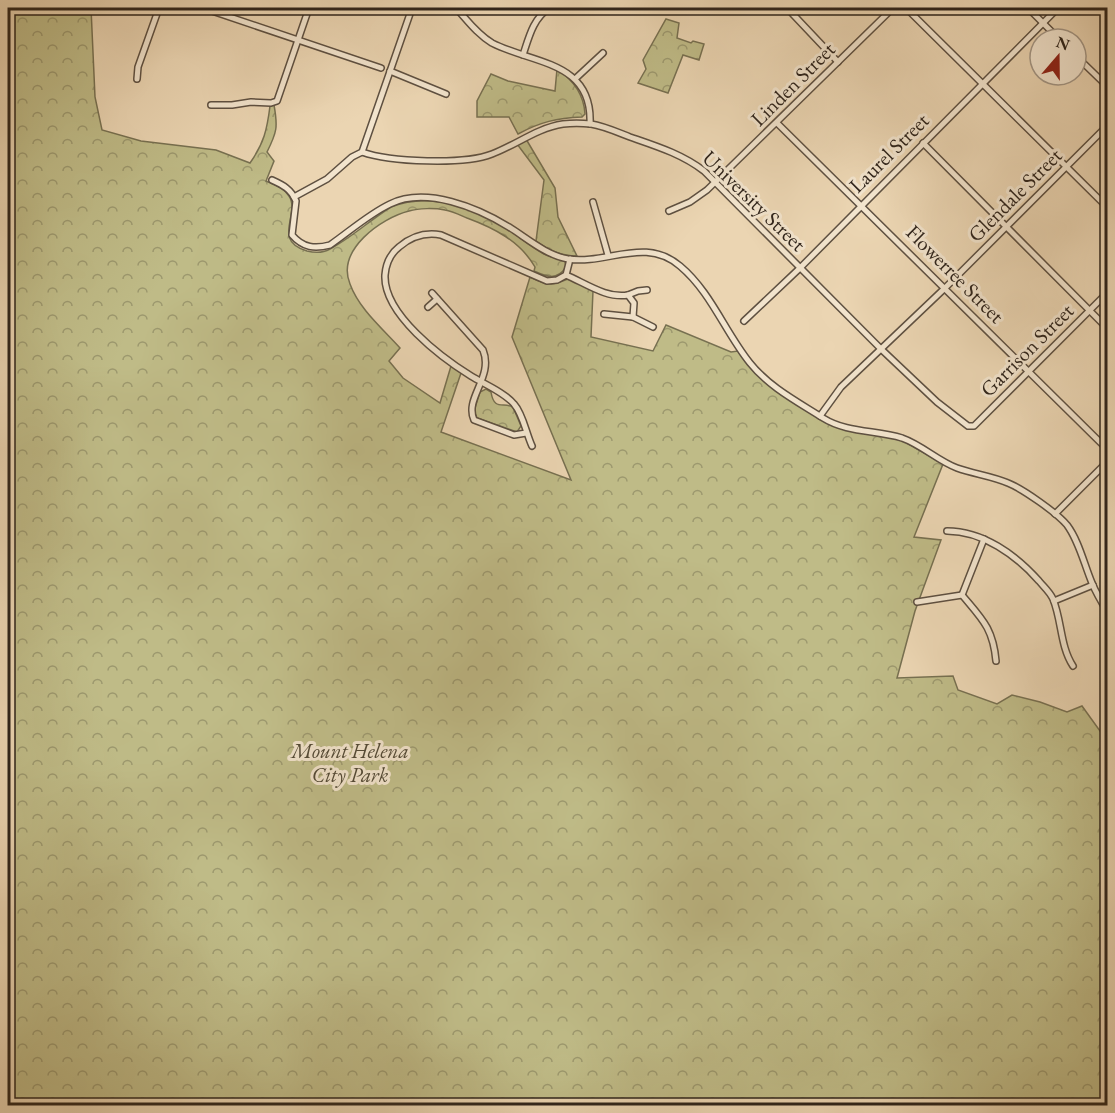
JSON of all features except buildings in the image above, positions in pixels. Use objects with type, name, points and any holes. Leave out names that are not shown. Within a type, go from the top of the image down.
[{"type":"street","points":[[137,79],[138,67],[159,8]]},
{"type":"street","points":[[203,8],[381,68]]},
{"type":"street","points":[[211,105],[277,101],[309,8]]},
{"type":"street","points":[[294,197],[327,179],[352,157],[362,152],[412,8]]},
{"type":"street","points":[[456,8],[487,40],[560,68],[574,79],[587,99],[591,115],[590,124]]},
{"type":"street","points":[[523,55],[533,26],[542,13],[549,8]]},
{"type":"street","points":[[787,8],[838,62]]},
{"type":"street","name":"Linden Street","points":[[669,211],[690,202],[715,183],[893,8]]},
{"type":"street","points":[[906,8],[1107,208]]},
{"type":"street","points":[[1028,8],[1047,27]]},
{"type":"street","name":"Laurel Street","points":[[744,321],[800,268],[1058,8]]},
{"type":"street","points":[[574,79],[603,52]]},
{"type":"street","points":[[1088,68],[1107,87]]},
{"type":"street","points":[[390,71],[446,94]]},
{"type":"street","name":"Flowerree Street","points":[[777,123],[1107,450]]},
{"type":"street","name":"University Street","points":[[362,152],[376,158],[472,160],[491,155],[522,138],[551,127],[564,124],[590,124],[682,157],[704,171],[881,350],[937,402],[968,426]]},
{"type":"street","name":"Glendale Street","points":[[820,416],[841,387],[945,288],[1107,125]]},
{"type":"street","points":[[923,143],[1107,329]]},
{"type":"street","points":[[272,180],[285,186],[294,197],[296,201],[292,235],[306,246],[319,248],[330,245],[392,203],[429,198],[468,206],[492,217],[553,255],[570,259],[643,251],[659,254],[678,264],[698,285],[751,365],[763,378],[820,416],[852,429],[904,439],[958,468],[1011,484],[1055,514],[1067,526],[1107,612]]},
{"type":"street","points":[[593,202],[608,255]]},
{"type":"street","points":[[532,446],[514,404],[449,362],[403,318],[387,292],[385,278],[387,267],[392,254],[410,238],[435,234],[451,238],[547,281],[557,280],[566,275],[570,259]]},
{"type":"street","points":[[566,275],[615,296],[647,290]]},
{"type":"street","name":"Garrison Street","points":[[968,426],[974,426],[1107,292]]},
{"type":"street","points":[[432,293],[483,350],[487,359],[485,373],[472,409],[474,420],[514,435],[526,433]]},
{"type":"street","points":[[628,295],[634,303],[633,317]]},
{"type":"street","points":[[428,307],[437,299]]},
{"type":"street","points":[[604,314],[633,317],[653,327]]},
{"type":"street","points":[[1055,514],[1107,461]]},
{"type":"street","points":[[947,531],[968,533],[984,539],[1013,556],[1049,593],[1054,601],[1066,653],[1073,666]]},
{"type":"street","points":[[962,595],[984,539]]},
{"type":"street","points":[[1054,601],[1093,585]]},
{"type":"street","points":[[917,602],[962,595]]},
{"type":"street","points":[[962,595],[989,628],[996,661]]},
{"type":"green space","name":"Mount Helena City Park","points":[[8,8],[91,8],[95,97],[102,130],[141,141],[216,150],[250,163],[264,136],[270,106],[274,105],[276,129],[267,152],[274,161],[266,181],[282,189],[289,196],[292,211],[289,234],[296,246],[307,251],[319,252],[330,249],[391,207],[406,202],[437,201],[453,204],[482,215],[546,255],[565,261],[566,267],[555,276],[547,276],[534,271],[535,267],[529,258],[506,236],[456,213],[437,209],[417,209],[398,215],[374,228],[355,248],[349,259],[347,271],[350,284],[365,310],[400,348],[389,361],[403,378],[440,403],[451,366],[461,373],[441,432],[571,480],[512,337],[530,277],[550,284],[570,278],[593,291],[591,337],[653,351],[666,325],[731,352],[738,351],[764,381],[823,421],[902,440],[943,464],[914,537],[941,540],[915,611],[897,678],[953,676],[958,690],[997,704],[1012,695],[1067,712],[1082,706],[1107,738],[1107,1105],[8,1105]]},
{"type":"green space","points":[[666,19],[679,23],[677,38],[691,43],[693,41],[704,44],[699,60],[683,55],[668,93],[638,83],[646,69],[643,60]]},
{"type":"green space","points":[[557,69],[573,83],[580,94],[585,114],[582,117],[549,121],[518,134],[509,117],[477,117],[477,101],[491,74],[508,81],[555,91]]},
{"type":"green space","points":[[526,139],[555,188],[558,217],[577,256],[555,252],[536,241],[544,180],[517,144]]},
{"type":"green space","points":[[486,389],[491,392],[497,404],[513,407],[521,426],[517,432],[477,418],[474,411],[480,392]]}]
